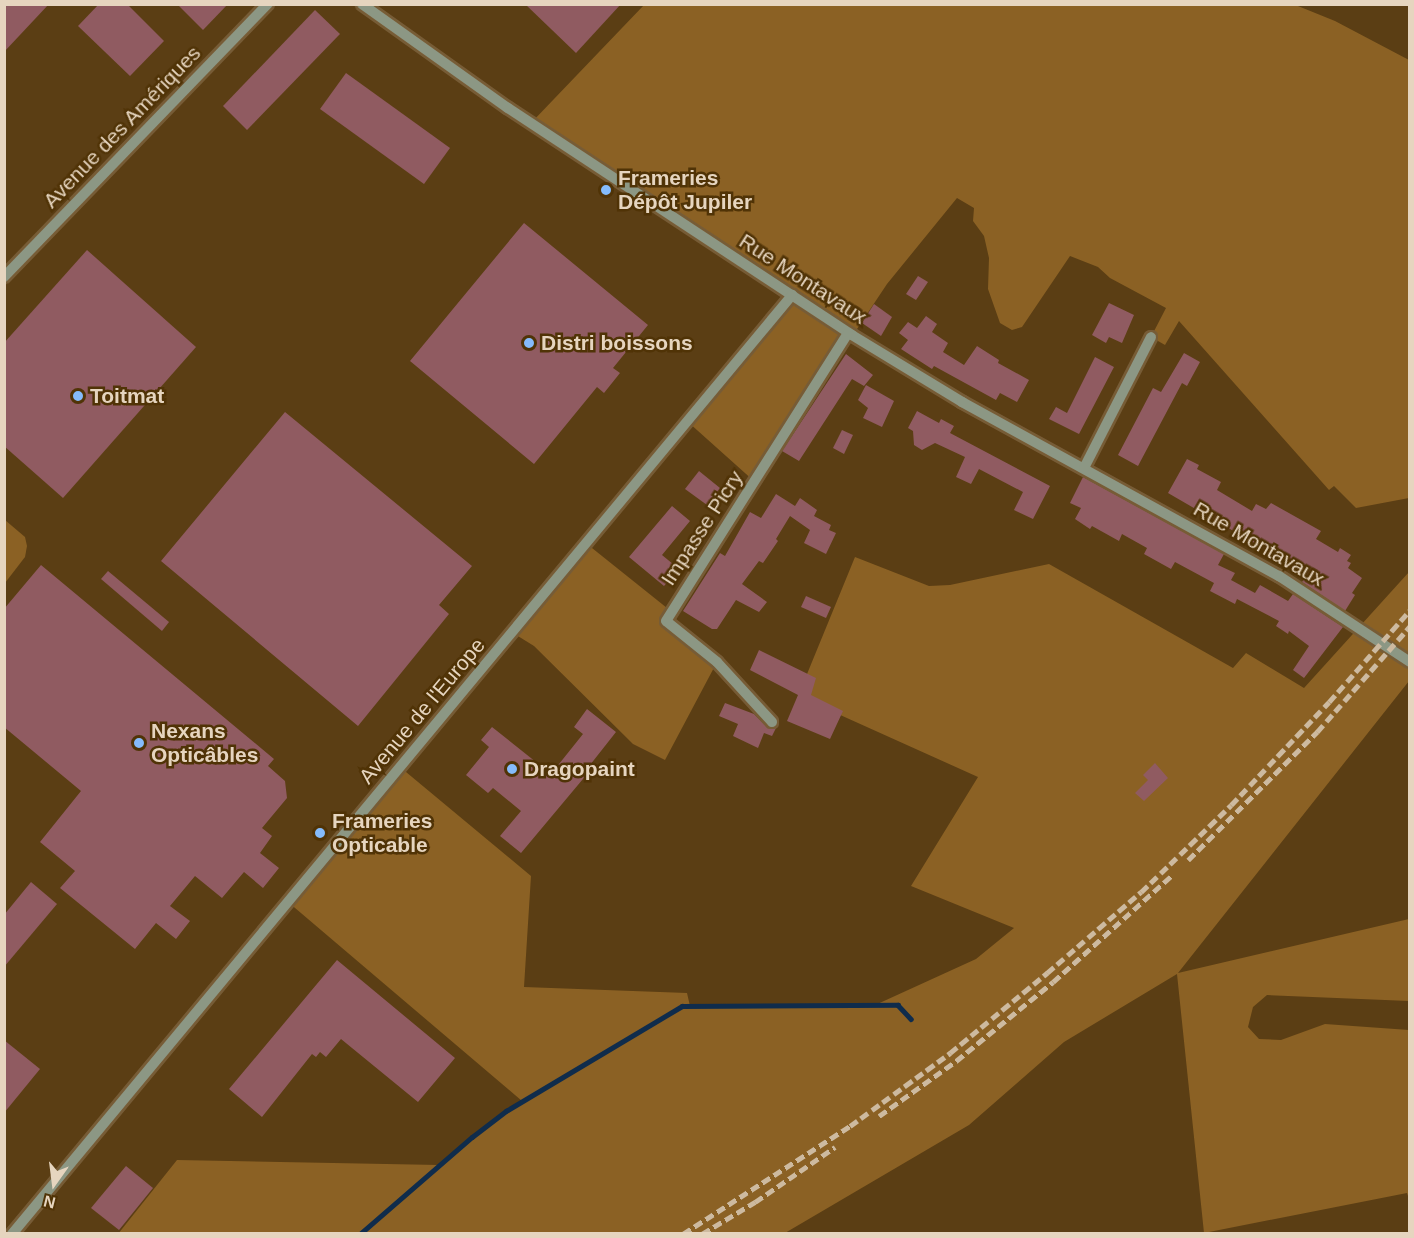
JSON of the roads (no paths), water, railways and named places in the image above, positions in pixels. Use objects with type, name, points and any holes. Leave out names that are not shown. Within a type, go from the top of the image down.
[{"type":"street","name":"Avenue des Amériques","points":[[4,276],[268,4]]},
{"type":"street","name":"Rue Montavaux","points":[[362,4],[508,108],[848,333],[962,402],[1304,591],[1410,662]]},
{"type":"street","name":"Avenue de l'Europe","points":[[12,1233],[792,295]]},
{"type":"street","name":"Impasse Picry","points":[[772,722],[717,663],[666,621],[848,333]]},
{"type":"street","points":[[1084,468],[1151,337]]},
{"type":"waterway","points":[[360,1234],[472,1137],[506,1111],[682,1006],[898,1005],[911,1019]]},
{"type":"railway","points":[[683,1234],[850,1126],[950,1053],[1047,973],[1141,892],[1231,805],[1329,702],[1410,610]]},
{"type":"railway","points":[[1188,860],[1317,732],[1410,626]]},
{"type":"railway","points":[[879,1116],[956,1061],[1053,982],[1171,876]]},
{"type":"railway","points":[[702,1234],[755,1202],[835,1147]]},
{"type":"place","name":"Frameries Dépôt Jupiler","points":[[606,190]]},
{"type":"place","name":"Distri boissons","points":[[529,343]]},
{"type":"place","name":"Toitmat","points":[[78,396]]},
{"type":"place","name":"Nexans Opticâbles","points":[[139,743]]},
{"type":"place","name":"Dragopaint","points":[[512,769]]},
{"type":"place","name":"Frameries Opticable","points":[[320,833]]}]
